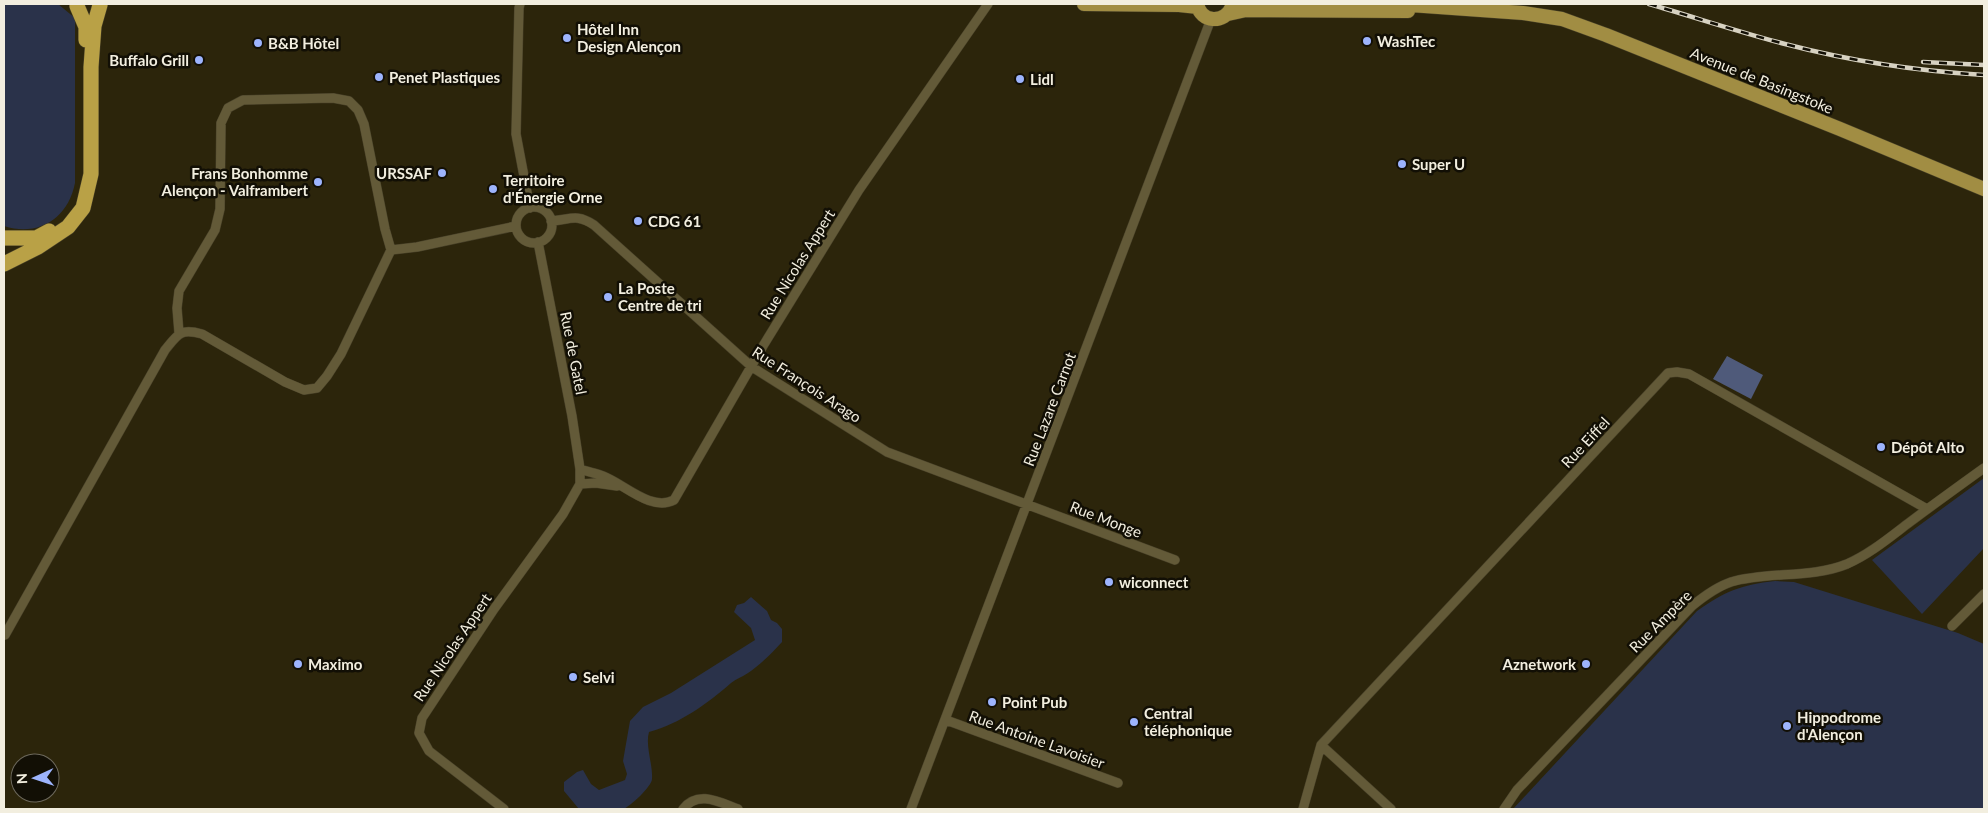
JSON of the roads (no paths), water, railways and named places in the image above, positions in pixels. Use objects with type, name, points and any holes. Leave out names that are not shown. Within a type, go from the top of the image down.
[{"type":"highway","points":[[4,264],[38,247],[68,227],[83,208],[91,174],[94,26],[102,4]]},
{"type":"highway","points":[[4,238],[36,238],[63,223],[78,206],[86,172],[86,27],[76,5]]},
{"type":"main road","points":[[76,5],[93,8],[102,4]]},
{"type":"main road","points":[[1084,4],[1197,6],[1205,17],[1211,19]]},
{"type":"main road","name":"Avenue de Basingstoke","points":[[1396,4],[1523,13],[1562,19],[1930,165],[1984,189]]},
{"type":"main road","name":"Avenue de Basingstoke","points":[[1211,19],[1220,19],[1230,9],[1523,13]]},
{"type":"street","name":"Rue Nicolas Appert","points":[[504,809],[429,751],[419,733],[422,718],[494,609],[563,514],[580,484],[580,469],[604,476],[622,487],[657,503],[667,504],[674,500],[876,163],[988,4]]},
{"type":"street","points":[[519,5],[516,134],[530,208]]},
{"type":"street","name":"Rue Lazare Carnot","points":[[912,809],[1211,19]]},
{"type":"street","points":[[4,635],[165,350],[178,333],[190,330],[202,334],[285,382],[304,390],[317,388],[327,376],[341,354],[391,250],[364,124],[358,110],[349,101],[332,98],[243,100],[228,108],[221,122],[220,209],[216,230],[179,292],[177,308],[178,333]]},
{"type":"street","points":[[530,208],[539,208],[545,211],[551,221],[551,230],[548,236],[538,242],[528,242],[522,238],[516,226],[520,213],[530,208]]},
{"type":"street","name":"Rue François Arago","points":[[551,221],[577,217],[594,224],[752,367],[887,452],[1027,504]]},
{"type":"street","points":[[391,250],[416,247],[516,226]]},
{"type":"street","name":"Rue de Gatel","points":[[538,242],[572,416],[580,469]]},
{"type":"street","name":"Rue Eiffel","points":[[1321,745],[1668,373],[1689,374],[1927,509]]},
{"type":"street","name":"Rue Ampère","points":[[1504,809],[1522,784],[1692,606],[1706,594],[1729,582],[1759,576],[1802,574],[1847,564],[1871,550],[1984,468]]},
{"type":"street","name":"Rue Nicolas Appert","points":[[580,484],[596,483],[622,487]]},
{"type":"street","name":"Rue Monge","points":[[1027,504],[1175,560]]},
{"type":"street","points":[[1952,626],[1984,594]]},
{"type":"street","name":"Rue Antoine Lavoisier","points":[[946,720],[1118,783]]},
{"type":"street","points":[[1303,809],[1321,745],[1391,809]]},
{"type":"street","points":[[683,809],[689,802],[706,798],[738,809]]},
{"type":"railway","points":[[1649,4],[1809,50],[1909,68],[1984,75]]},
{"type":"railway","points":[[1923,62],[1984,65]]},
{"type":"place","name":"Hôtel Inn Design Alençon","points":[[567,38]]},
{"type":"place","name":"WashTec","points":[[1367,41]]},
{"type":"place","name":"B&B Hôtel","points":[[258,43]]},
{"type":"place","name":"Buffalo Grill","points":[[199,60]]},
{"type":"place","name":"Penet Plastiques","points":[[379,77]]},
{"type":"place","name":"Lidl","points":[[1020,79]]},
{"type":"place","name":"Super U","points":[[1402,164]]},
{"type":"place","name":"URSSAF","points":[[442,173]]},
{"type":"place","name":"Frans Bonhomme Alençon - Valframbert","points":[[318,182]]},
{"type":"place","name":"Territoire d'Énergie Orne","points":[[493,189]]},
{"type":"place","name":"CDG 61","points":[[638,221]]},
{"type":"place","name":"La Poste Centre de tri","points":[[608,297]]},
{"type":"place","name":"Dépôt Alto","points":[[1881,447]]},
{"type":"place","name":"wiconnect","points":[[1109,582]]},
{"type":"place","name":"Maximo","points":[[298,664]]},
{"type":"place","name":"Aznetwork","points":[[1586,664]]},
{"type":"place","name":"Selvi","points":[[573,677]]},
{"type":"place","name":"Point Pub","points":[[992,702]]},
{"type":"place","name":"Central téléphonique","points":[[1134,722]]},
{"type":"place","name":"Hippodrome d'Alençon","points":[[1787,726]]}]
